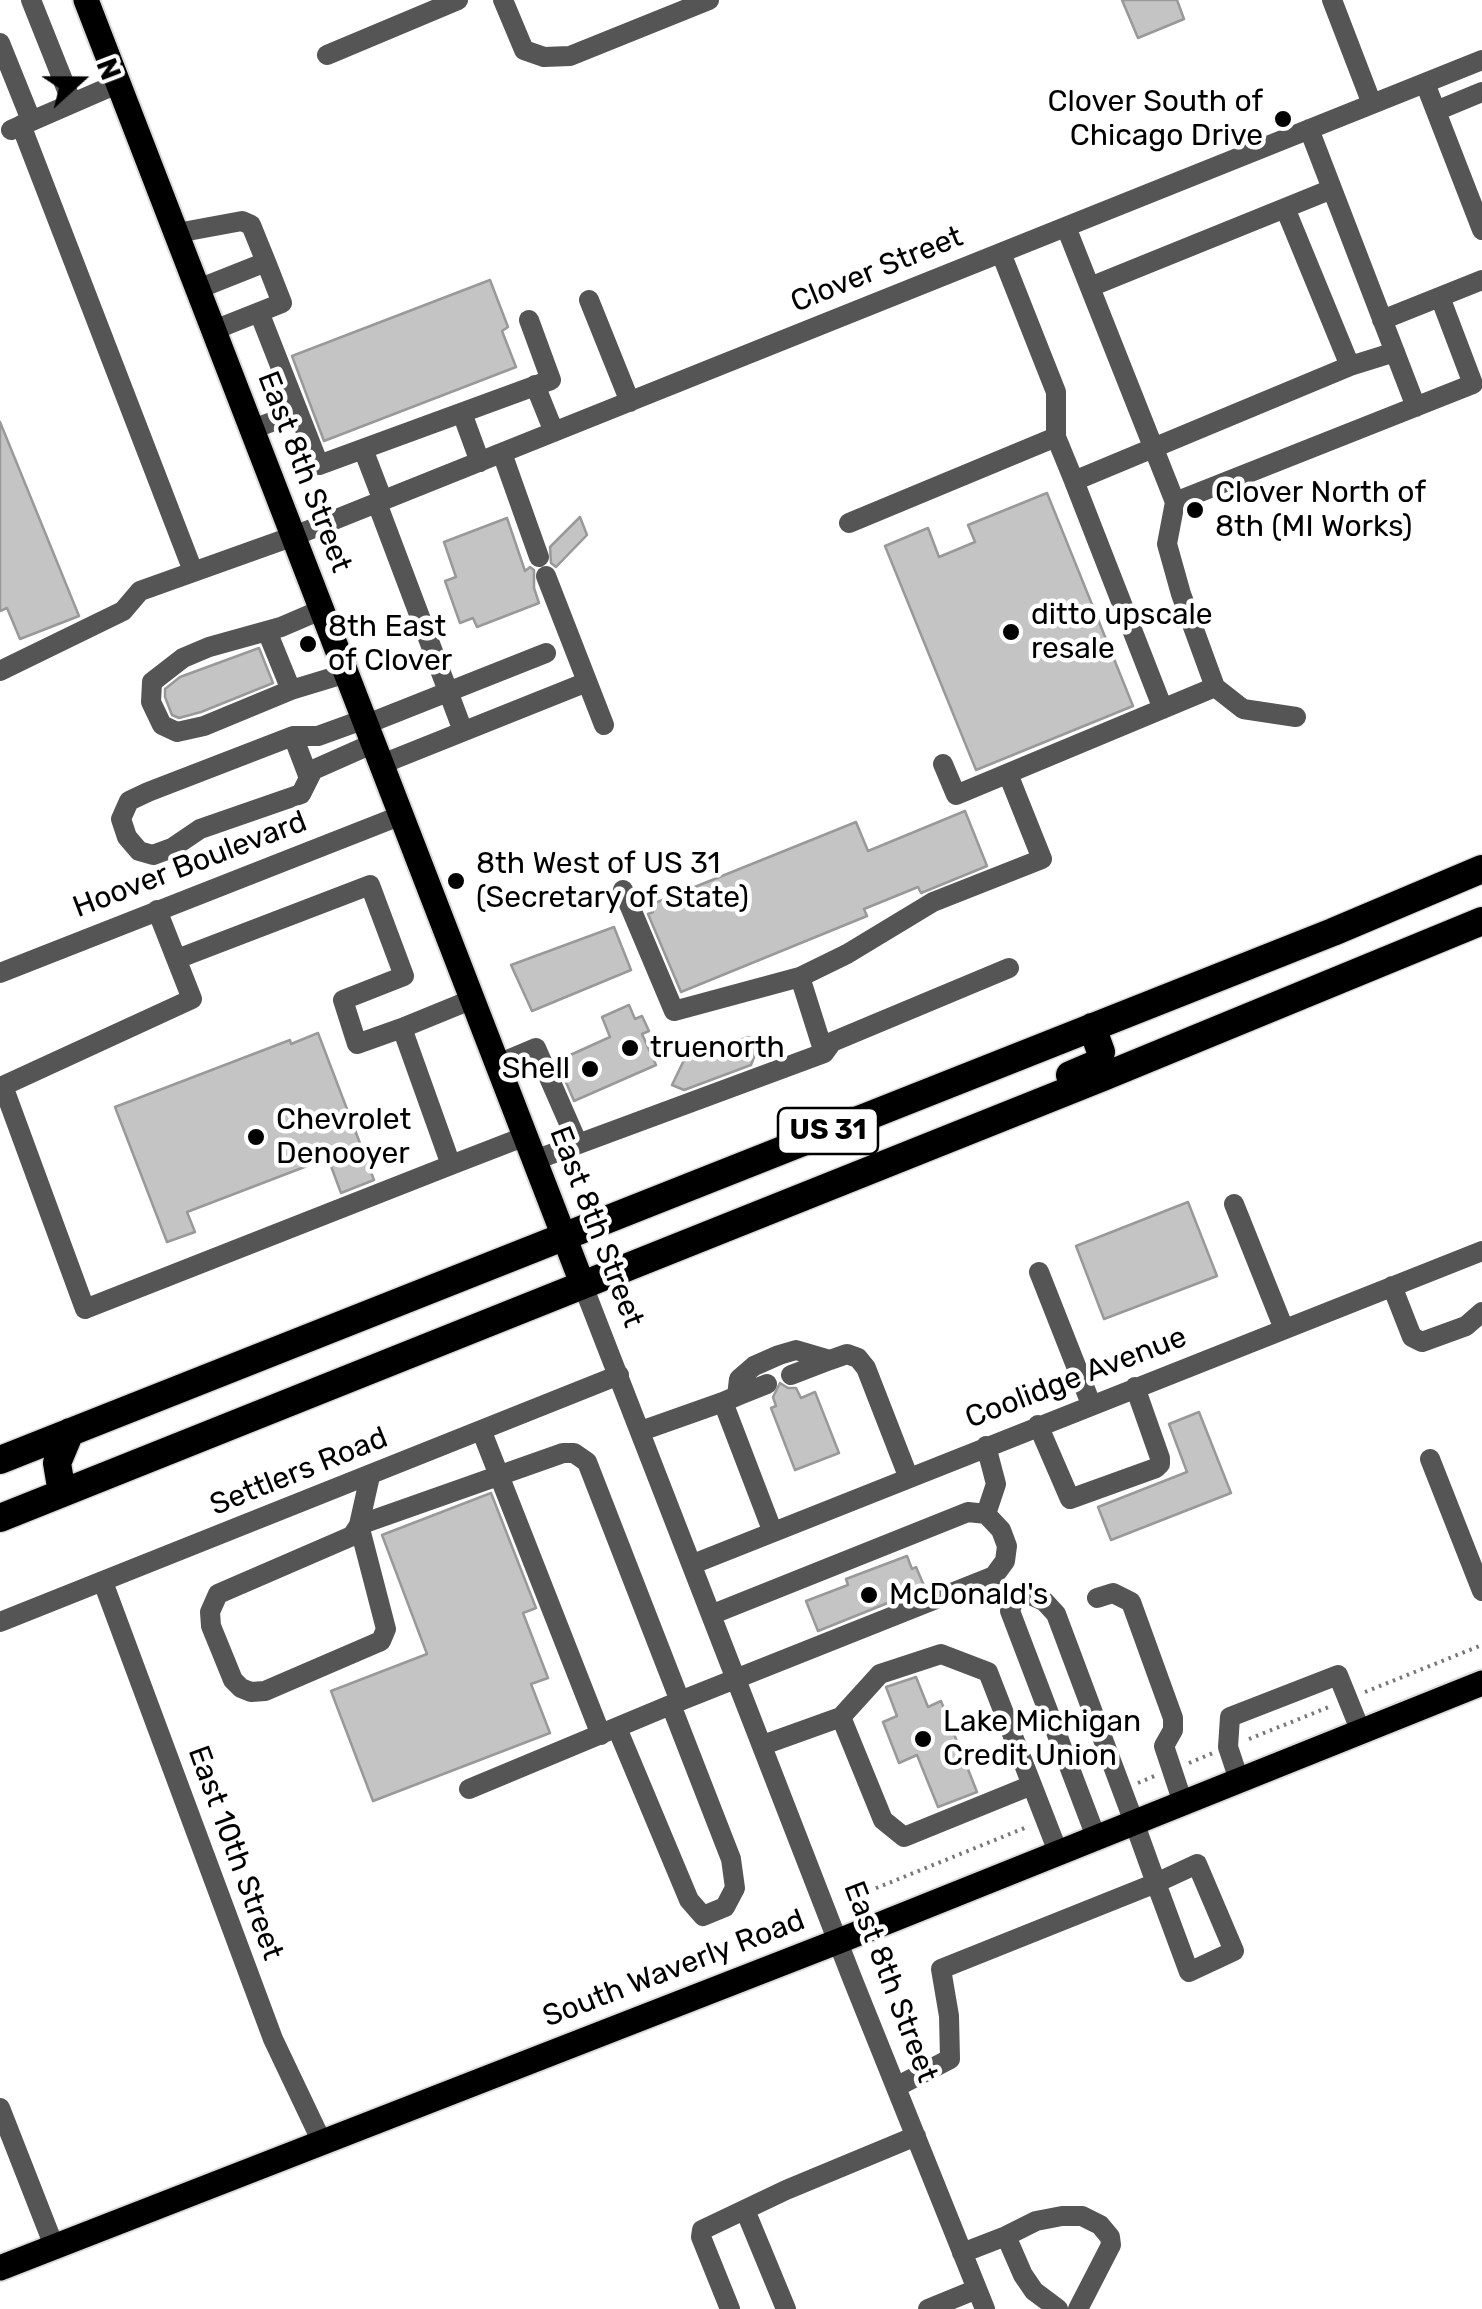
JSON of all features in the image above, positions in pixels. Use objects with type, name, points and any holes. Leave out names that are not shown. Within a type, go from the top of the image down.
[{"type":"highway","name":"US 31","points":[[0,1460],[1092,1027],[1442,886],[1482,866]]},
{"type":"highway","name":"US 31","points":[[0,1518],[582,1282],[1104,1077],[1482,921]]},
{"type":"highway","points":[[859,1174],[903,1140],[1098,1063],[1101,1052],[1092,1027]]},
{"type":"highway","points":[[62,1493],[57,1463],[70,1432]]},
{"type":"main road","name":"East 8th Street","points":[[86,0],[582,1282]]},
{"type":"main road","name":"South Waverly Road","points":[[0,2268],[839,1941],[1482,1684]]},
{"type":"street","points":[[31,0],[72,103]]},
{"type":"street","points":[[327,55],[458,0]]},
{"type":"street","points":[[503,0],[524,50],[544,58],[570,56],[708,0]]},
{"type":"street","points":[[1332,0],[1372,104]]},
{"type":"street","points":[[0,43],[21,125],[193,570]]},
{"type":"street","name":"Clover Street","points":[[0,671],[123,611],[140,591],[380,502],[1482,60]]},
{"type":"street","points":[[21,125],[118,83]]},
{"type":"street","points":[[1425,83],[1482,230]]},
{"type":"street","points":[[1436,111],[1482,92]]},
{"type":"street","points":[[1309,130],[1416,407]]},
{"type":"street","points":[[1090,287],[1332,189]]},
{"type":"street","points":[[1284,208],[1350,366]]},
{"type":"street","points":[[177,233],[242,222],[252,225],[282,303],[214,330]]},
{"type":"street","points":[[1066,227],[1175,502],[1166,544],[1215,687],[1244,709],[1296,717]]},
{"type":"street","points":[[1001,253],[1056,392],[1056,438],[1163,709]]},
{"type":"street","points":[[198,289],[266,262]]},
{"type":"street","points":[[1382,320],[1482,280]]},
{"type":"street","points":[[1175,502],[1473,384],[1440,297]]},
{"type":"street","points":[[589,300],[630,402]]},
{"type":"street","points":[[258,312],[319,466],[550,380],[528,320]]},
{"type":"street","points":[[1074,481],[1350,366],[1395,352]]},
{"type":"street","points":[[536,385],[554,432]]},
{"type":"street","points":[[253,430],[298,412]]},
{"type":"street","points":[[462,413],[480,462]]},
{"type":"street","points":[[849,523],[1056,438]]},
{"type":"street","points":[[363,449],[462,731]]},
{"type":"street","points":[[502,453],[604,725]]},
{"type":"street","points":[[322,608],[266,631],[210,647],[172,665],[152,682],[151,702],[162,725],[177,732],[204,726],[347,672]]},
{"type":"street","points":[[266,631],[291,690]]},
{"type":"street","points":[[546,653],[448,692],[372,737],[313,770],[301,794],[200,829],[172,848],[153,855],[139,851],[127,837],[121,819],[129,801],[293,736],[372,737],[462,731],[587,682]]},
{"type":"street","points":[[943,764],[956,795],[1215,687]]},
{"type":"street","points":[[293,736],[309,778]]},
{"type":"street","points":[[623,890],[674,1011],[800,977],[934,902],[1042,859],[1008,774]]},
{"type":"street","name":"Hoover Boulevard","points":[[0,972],[402,815]]},
{"type":"street","points":[[176,959],[370,886],[404,976],[343,1000],[356,1044],[473,1000]]},
{"type":"street","points":[[157,910],[192,999],[4,1086],[84,1310],[526,1136]]},
{"type":"street","points":[[535,1160],[824,1053],[832,1042],[1009,968]]},
{"type":"street","points":[[800,977],[824,1053]]},
{"type":"street","points":[[402,1028],[452,1165]]},
{"type":"street","points":[[498,1064],[536,1048],[578,1144]]},
{"type":"street","points":[[1234,1204],[1284,1329]]},
{"type":"street","name":"Coolidge Avenue","points":[[693,1564],[1482,1251]]},
{"type":"street","points":[[1039,1272],[1092,1404]]},
{"type":"street","name":"East 8th Street","points":[[582,1282],[985,2309]]},
{"type":"street","points":[[1392,1286],[1412,1337],[1422,1342],[1466,1326],[1482,1312]]},
{"type":"street","points":[[772,1530],[730,1399],[739,1379],[754,1366],[779,1355],[796,1350],[830,1360]]},
{"type":"street","points":[[791,1374],[847,1354],[858,1358],[866,1368],[908,1476]]},
{"type":"street","name":"Settlers Road","points":[[0,1622],[619,1374]]},
{"type":"street","points":[[641,1431],[768,1384]]},
{"type":"street","points":[[1038,1426],[1070,1499],[1156,1468],[1160,1458],[1135,1387]]},
{"type":"street","points":[[360,1525],[499,1474],[563,1453],[574,1453],[588,1462],[731,1859],[736,1888],[725,1908],[703,1916],[688,1900],[609,1731],[499,1474],[482,1432]]},
{"type":"street","points":[[986,1446],[996,1484],[986,1514]]},
{"type":"street","points":[[1430,1459],[1482,1591]]},
{"type":"street","points":[[360,1525],[386,1630],[381,1641],[265,1691],[241,1688],[211,1626],[210,1612],[218,1594],[352,1536],[360,1525],[370,1476]]},
{"type":"street","points":[[468,1789],[994,1576],[1005,1561],[1007,1546],[1001,1530],[986,1514],[968,1512],[712,1614]]},
{"type":"street","points":[[994,1576],[1014,1599]]},
{"type":"street","name":"East 10th Street","points":[[104,1582],[272,2038],[321,2140]]},
{"type":"street","points":[[1097,1598],[1113,1593],[1124,1597],[1139,1622],[1173,1718],[1165,1754],[1184,1802]]},
{"type":"street","points":[[896,2087],[950,2059],[949,2016],[941,1969],[1156,1883],[1198,1864],[1234,1952],[1189,1972],[1156,1883],[1134,1822],[1056,1614],[1044,1601],[1028,1594],[1014,1599]]},
{"type":"street","points":[[1014,1599],[1010,1611],[1096,1837]]},
{"type":"street","points":[[763,1745],[841,1716],[880,1674],[941,1654],[988,1672],[1058,1852]]},
{"type":"street","points":[[1240,1780],[1228,1748],[1230,1717],[1338,1675],[1361,1732]]},
{"type":"street","points":[[841,1716],[884,1820],[904,1837],[1032,1785]]},
{"type":"street","points":[[0,2108],[54,2246]]},
{"type":"street","points":[[730,2309],[701,2233],[706,2227],[916,2136]]},
{"type":"street","points":[[745,2210],[786,2309]]},
{"type":"street","points":[[962,2253],[1036,2221],[1082,2216],[1100,2225],[1111,2245],[1078,2309]]},
{"type":"street","points":[[1006,2236],[1034,2291],[1058,2309]]},
{"type":"street","points":[[928,2309],[977,2289]]},
{"type":"building","points":[[1122,0],[1177,0],[1184,19],[1138,38]]},
{"type":"building","points":[[490,280],[508,327],[502,331],[516,367],[324,441],[292,356]]},
{"type":"building","points":[[0,422],[79,616],[20,639],[7,608],[0,611]]},
{"type":"building","name":"ditto upscale resale","points":[[1047,493],[1133,706],[976,770],[885,546],[928,528],[939,557],[975,542],[968,525]]},
{"type":"building","points":[[580,517],[587,535],[556,567],[551,563],[550,547]]},
{"type":"building","points":[[507,518],[525,571],[530,567],[534,570],[539,603],[477,627],[473,618],[460,623],[445,581],[456,577],[444,542]]},
{"type":"building","points":[[259,648],[273,683],[201,712],[179,718],[172,715],[165,689],[180,677]]},
{"type":"building","points":[[965,811],[987,866],[921,893],[918,887],[864,909],[867,916],[681,992],[648,914],[653,912],[650,905],[856,822],[868,851]]},
{"type":"building","points":[[614,927],[631,970],[532,1011],[511,965]]},
{"type":"building","points":[[629,1005],[635,1019],[642,1016],[649,1031],[642,1034],[656,1065],[574,1101],[557,1061],[610,1037],[602,1017]]},
{"type":"building","points":[[318,1033],[374,1180],[341,1193],[328,1158],[187,1212],[195,1232],[167,1242],[115,1107],[290,1040],[291,1044]]},
{"type":"building","points":[[748,1037],[760,1042],[751,1065],[684,1090],[672,1085],[684,1060]]},
{"type":"building","points":[[1188,1202],[1217,1276],[1104,1319],[1076,1246]]},
{"type":"building","points":[[780,1383],[796,1388],[801,1398],[815,1392],[839,1453],[795,1470],[771,1408],[776,1406],[773,1397]]},
{"type":"building","points":[[1199,1412],[1231,1493],[1111,1540],[1098,1507],[1187,1472],[1169,1424]]},
{"type":"building","points":[[491,1493],[536,1608],[523,1613],[548,1678],[531,1684],[550,1733],[373,1801],[331,1691],[427,1654],[382,1535]]},
{"type":"building","name":"McDonald's","points":[[907,1556],[925,1588],[818,1631],[806,1601],[848,1585],[846,1579]]},
{"type":"building","name":"Lake Michigan Credit Union","points":[[916,1677],[928,1707],[941,1701],[977,1792],[938,1807],[917,1755],[899,1763],[883,1722],[897,1716],[886,1687]]},
{"type":"place","name":"Clover South of Chicago Drive","points":[[1283,119]]},
{"type":"place","name":"Clover North of 8th (MI Works)","points":[[1195,510]]},
{"type":"place","name":"ditto upscale resale","points":[[1011,632]]},
{"type":"place","name":"8th East of Clover","points":[[308,644]]},
{"type":"place","name":"8th West of US 31 (Secretary of State)","points":[[456,881]]},
{"type":"place","name":"truenorth","points":[[630,1048]]},
{"type":"place","name":"Shell","points":[[590,1069]]},
{"type":"place","name":"Chevrolet Denooyer","points":[[256,1137]]},
{"type":"place","name":"McDonald's","points":[[869,1595]]},
{"type":"place","name":"Lake Michigan Credit Union","points":[[923,1739]]}]
